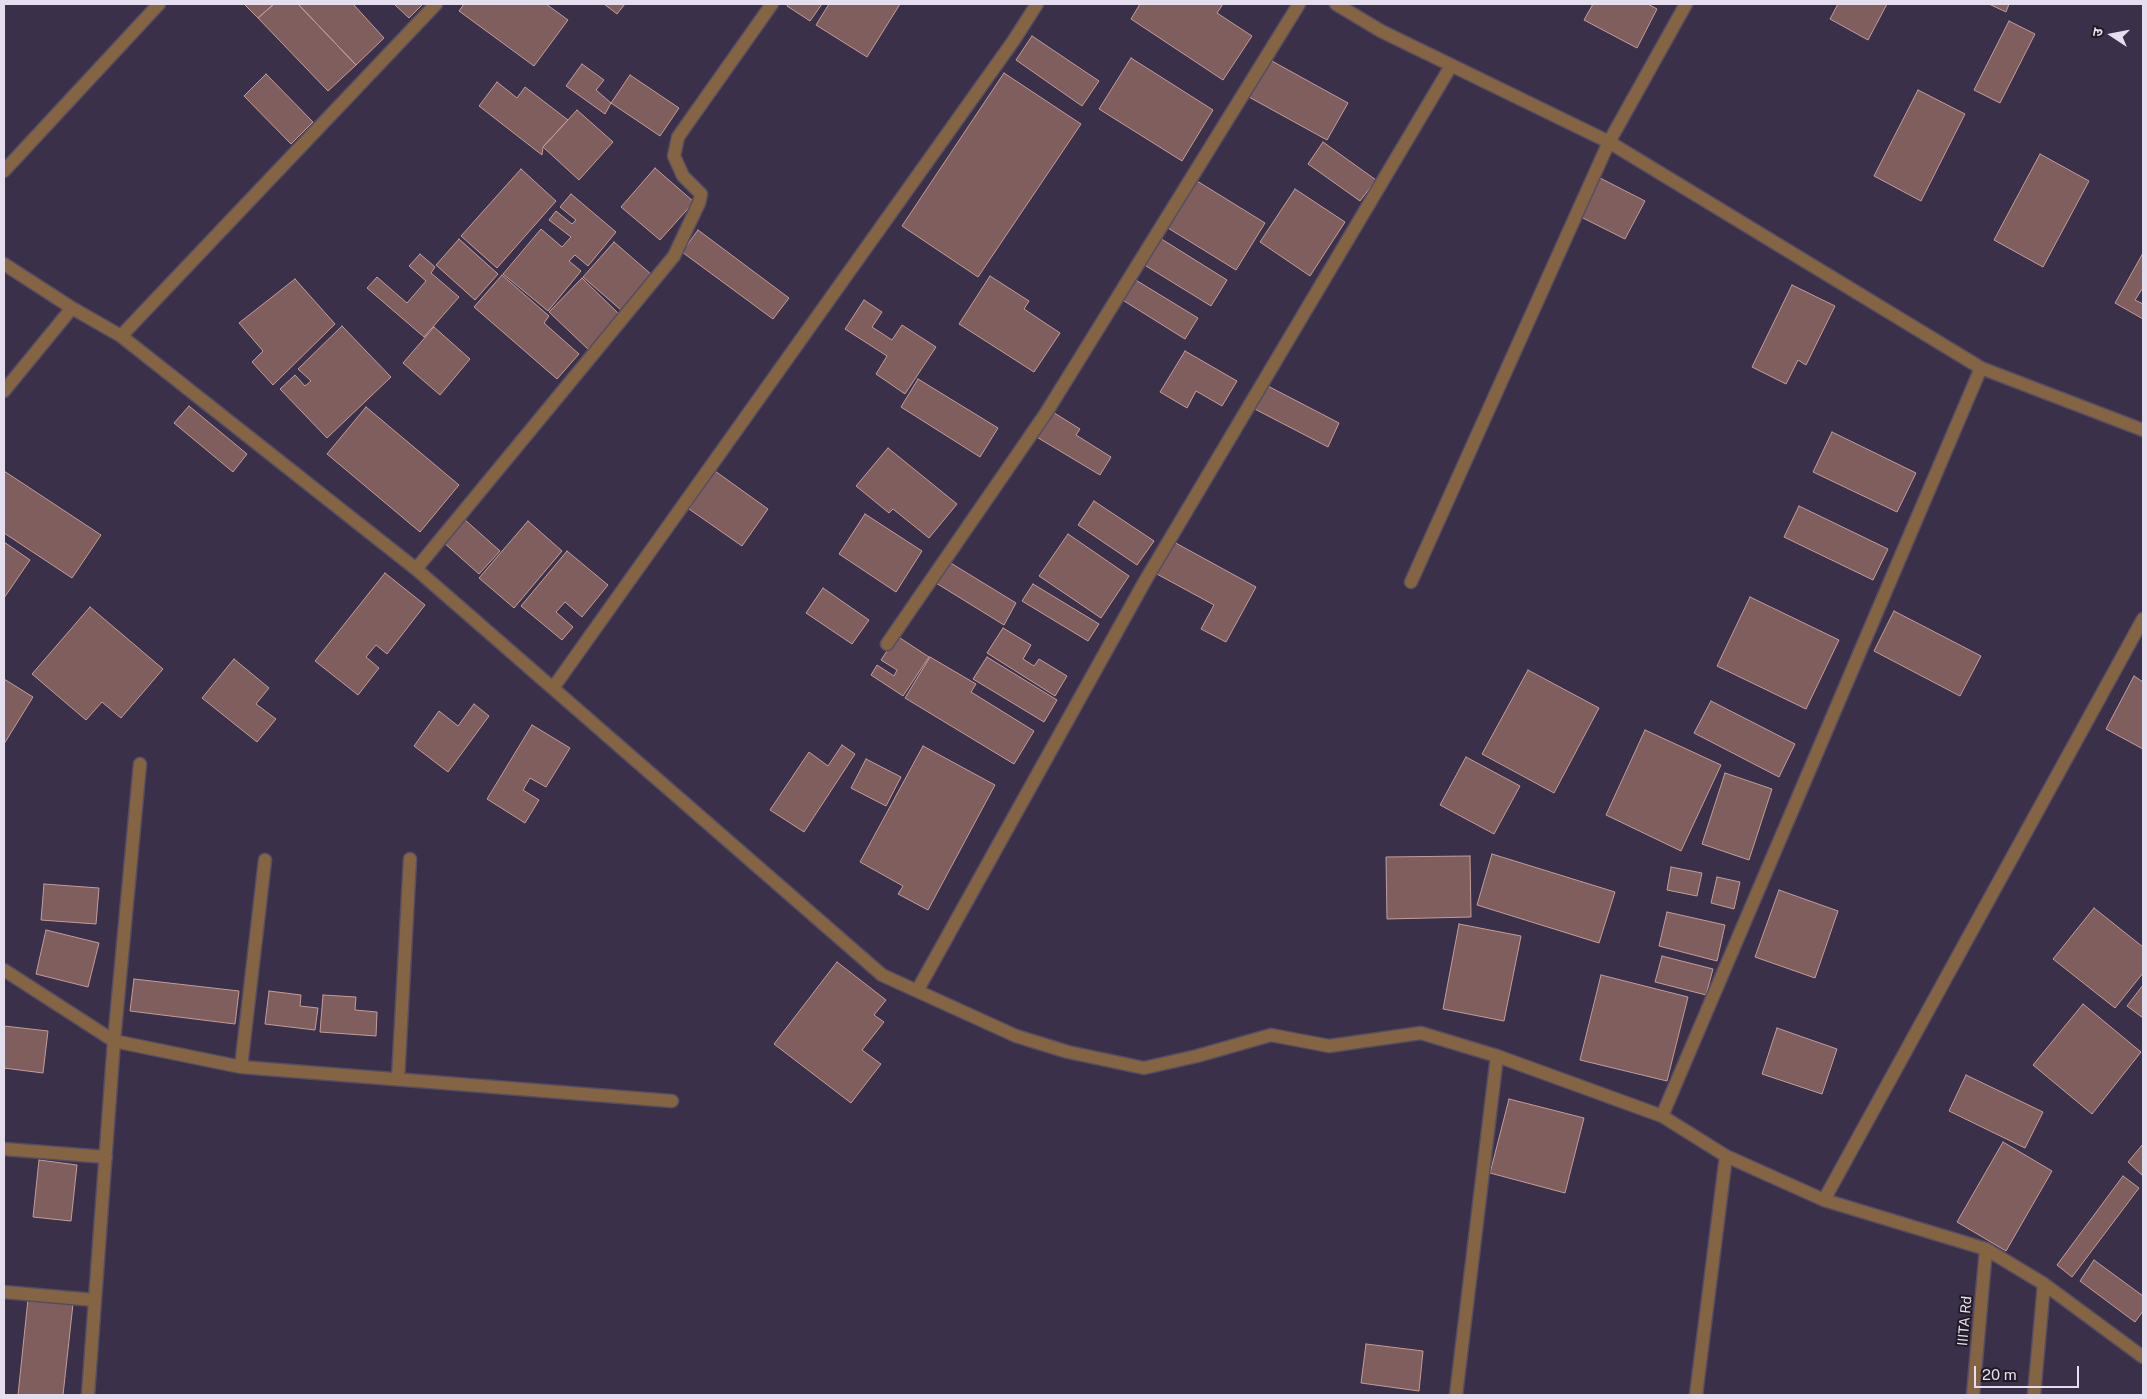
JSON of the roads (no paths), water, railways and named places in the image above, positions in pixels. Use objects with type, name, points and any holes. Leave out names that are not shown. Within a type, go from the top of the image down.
[{"type":"street","points":[[121,336],[436,4]]},
{"type":"street","points":[[416,569],[674,256],[700,202],[701,194],[683,176],[674,156],[678,137],[772,4]]},
{"type":"street","points":[[553,688],[1008,48],[1037,4]]},
{"type":"street","points":[[887,644],[1046,413],[1299,4]]},
{"type":"street","points":[[1336,4],[1381,31],[1609,142],[1981,368],[2143,430]]},
{"type":"street","points":[[1411,582],[1609,142],[1686,4]]},
{"type":"street","points":[[4,171],[151,6]]},
{"type":"street","points":[[917,991],[1145,581],[1451,66]]},
{"type":"street","points":[[4,264],[72,308],[121,336],[416,569],[882,975],[1016,1036],[1068,1052],[1144,1068],[1197,1056],[1271,1034],[1329,1046],[1421,1032],[1497,1056],[1662,1116],[1726,1156],[1824,1200],[1986,1248],[2044,1284],[2143,1357]]},
{"type":"street","points":[[4,391],[72,308]]},
{"type":"street","points":[[1662,1116],[1981,368]]},
{"type":"street","points":[[1824,1200],[2143,619]]},
{"type":"street","points":[[88,1395],[114,1040],[140,764]]},
{"type":"street","points":[[398,1079],[410,859]]},
{"type":"street","points":[[240,1067],[265,860]]},
{"type":"street","points":[[4,970],[114,1040],[240,1067],[672,1101]]},
{"type":"street","points":[[1456,1395],[1497,1056]]},
{"type":"street","points":[[4,1149],[106,1157]]},
{"type":"street","points":[[1696,1395],[1726,1156]]},
{"type":"street","name":"IIITA Rd","points":[[1973,1395],[1986,1248]]},
{"type":"street","points":[[2034,1395],[2044,1284]]},
{"type":"street","points":[[4,1292],[94,1300]]}]
